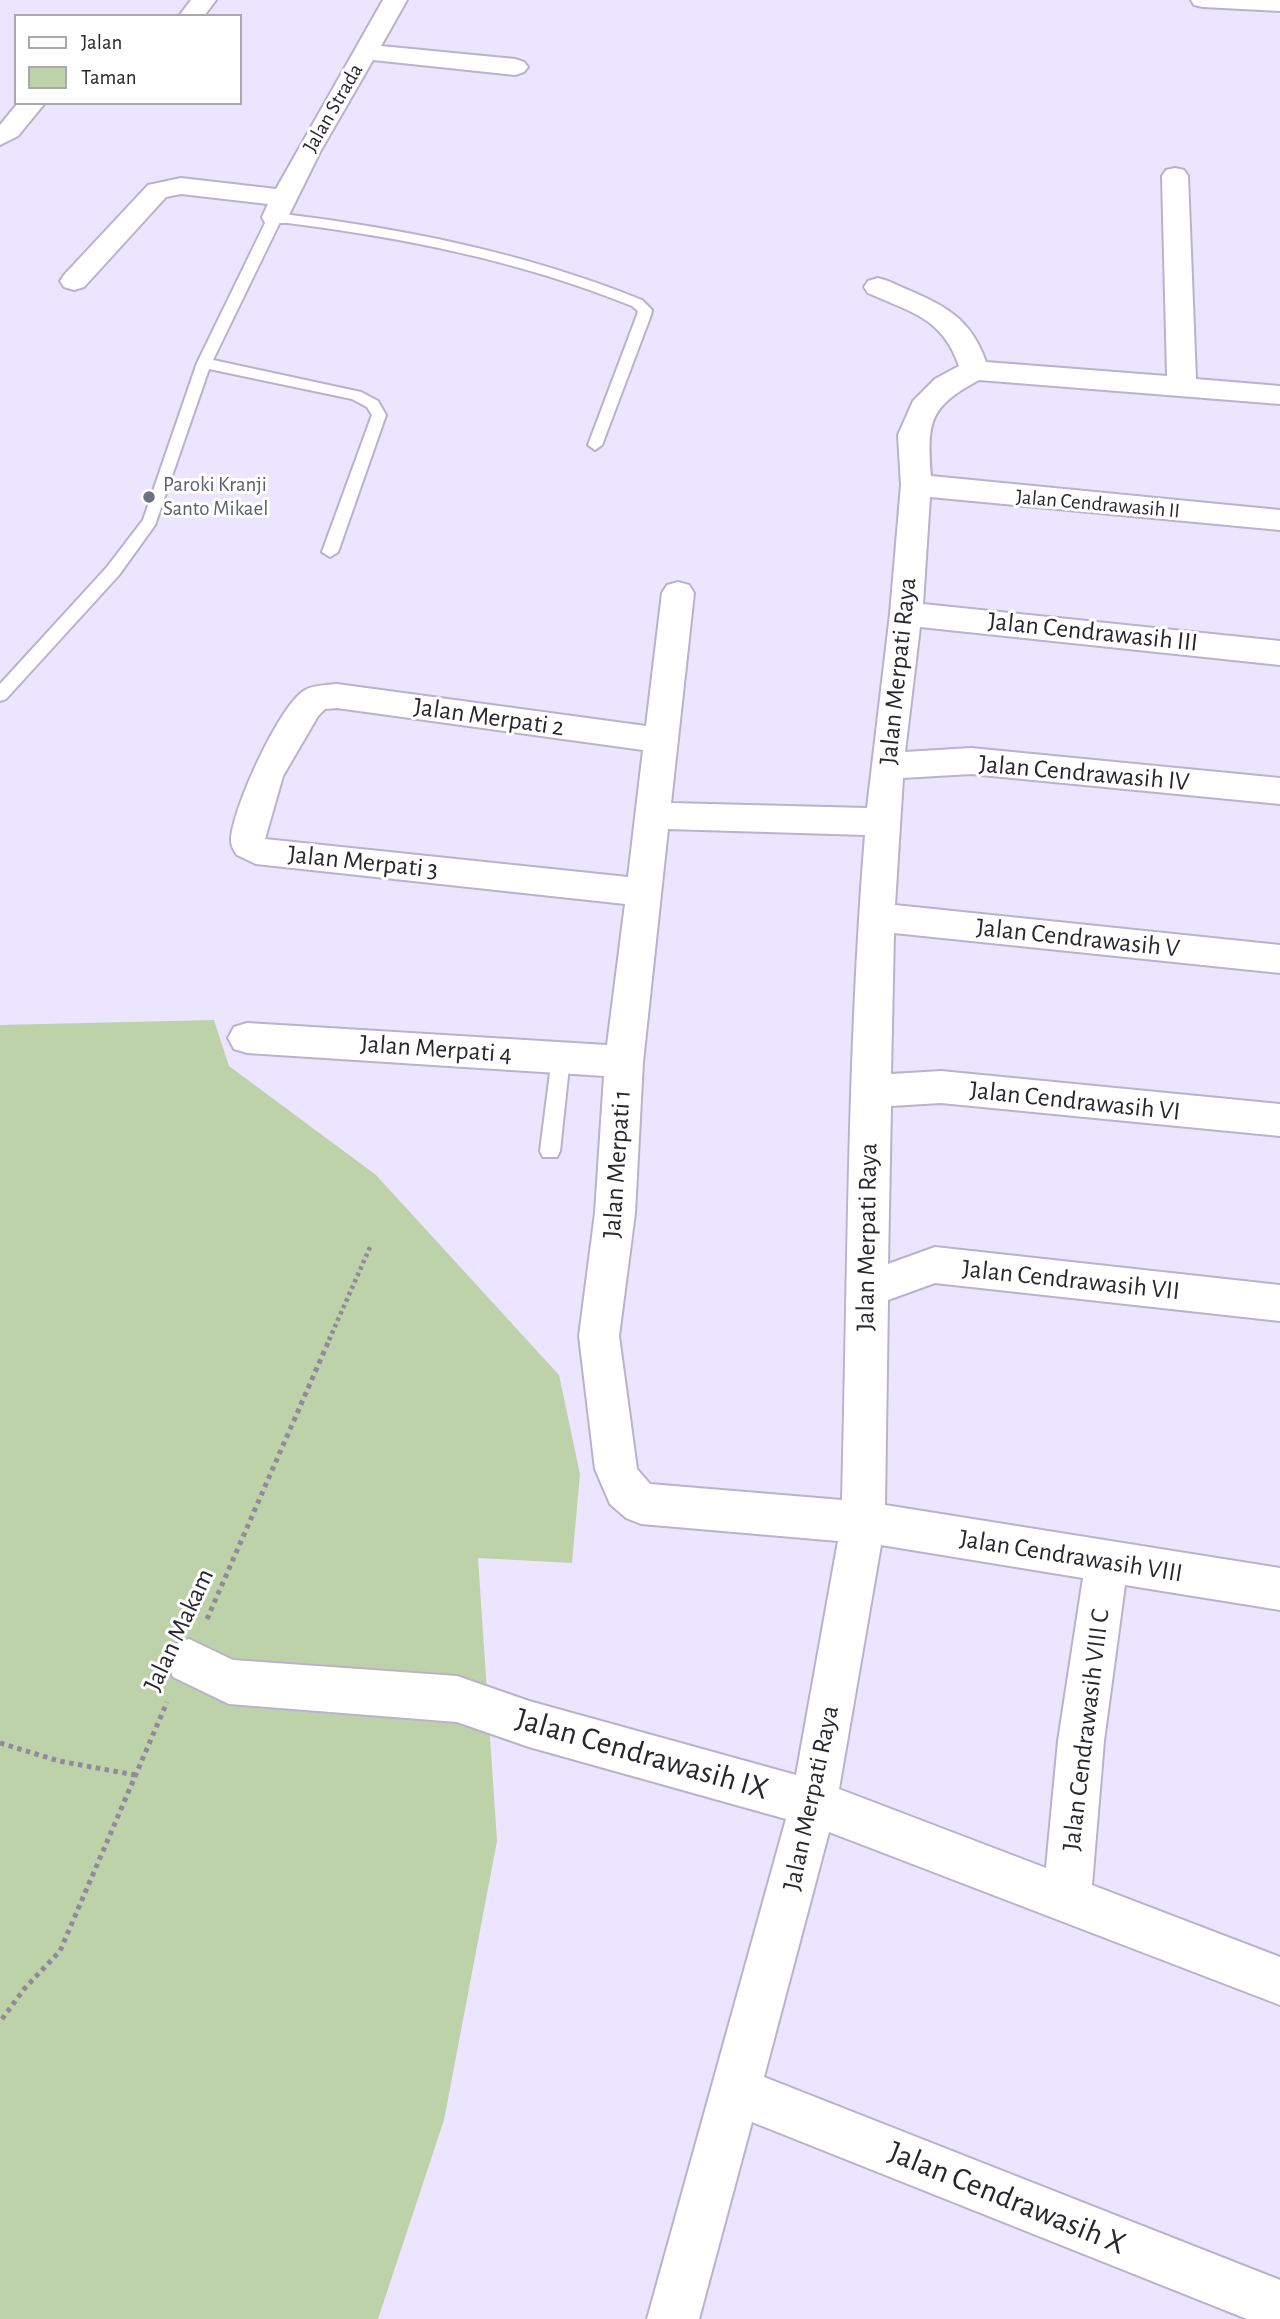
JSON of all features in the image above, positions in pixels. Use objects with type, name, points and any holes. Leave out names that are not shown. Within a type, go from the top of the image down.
[{"type":"street","points":[[193,14],[204,0]]},
{"type":"street","name":"Jalan Strada","points":[[279,208],[395,0]]},
{"type":"street","points":[[1203,0],[1280,4]]},
{"type":"street","points":[[365,52],[515,67]]},
{"type":"street","points":[[0,137],[30,105]]},
{"type":"street","points":[[1175,176],[1182,386]]},
{"type":"street","points":[[74,281],[157,191],[181,186],[279,208]]},
{"type":"street","points":[[878,287],[943,317],[964,339],[975,370],[1280,395]]},
{"type":"street","name":"Jalan Merpati Raya","points":[[673,2319],[814,1803],[863,1522],[876,917],[887,766],[906,614],[916,485],[913,435],[923,408],[944,386],[975,370]]},
{"type":"street","name":"Jalan Cendrawasih II","points":[[916,485],[1280,520]]},
{"type":"street","name":"Jalan Merpati 1","points":[[678,593],[624,1062],[615,1213],[599,1336],[616,1469],[625,1490],[640,1504],[863,1522]]},
{"type":"street","name":"Jalan Cendrawasih III","points":[[906,614],[1280,653]]},
{"type":"street","name":"Jalan Merpati 2","points":[[317,698],[337,696],[662,740]]},
{"type":"street","name":"Jalan Merpati 3","points":[[317,698],[306,707],[266,775],[248,839],[249,846],[256,850],[644,892]]},
{"type":"street","name":"Jalan Cendrawasih IV","points":[[887,766],[971,761],[1280,791]]},
{"type":"street","points":[[652,816],[885,822]]},
{"type":"street","name":"Jalan Cendrawasih V","points":[[876,917],[1280,958]]},
{"type":"street","name":"Jalan Merpati 4","points":[[247,1038],[624,1062]]},
{"type":"street","name":"Jalan Cendrawasih VI","points":[[871,1091],[941,1087],[1280,1120]]},
{"type":"street","name":"Jalan Cendrawasih VII","points":[[866,1290],[935,1265],[1280,1303]]},
{"type":"street","name":"Jalan Cendrawasih VIII","points":[[863,1522],[1280,1589]]},
{"type":"street","name":"Jalan Cendrawasih VIII C","points":[[1067,1900],[1081,1741],[1107,1561]]},
{"type":"street","name":"Jalan Cendrawasih IX","points":[[189,1661],[229,1682],[457,1699],[529,1724],[814,1803],[1280,1981]]},
{"type":"street","name":"Jalan Cendrawasih X","points":[[735,2090],[1280,2306]]},
{"type":"lane","points":[[0,695],[113,571],[150,521],[204,363],[279,208],[538,265],[637,303],[645,310],[644,315],[595,445]]},
{"type":"lane","points":[[204,363],[356,395],[373,404],[379,415],[330,552]]},
{"type":"lane","points":[[550,1151],[561,1057]]},
{"type":"path","name":"Jalan Makam","points":[[2,2020],[25,1988],[60,1951],[175,1683],[189,1661],[371,1245]]},
{"type":"path","points":[[0,1744],[59,1761],[135,1774]]},
{"type":"green space","points":[[214,1020],[229,1066],[376,1175],[559,1375],[580,1474],[572,1563],[478,1558],[497,1841],[444,2120],[378,2319],[0,2319],[0,1025]]},
{"type":"place","name":"Paroki Kranji Santo Mikael","points":[[149,497]]}]
